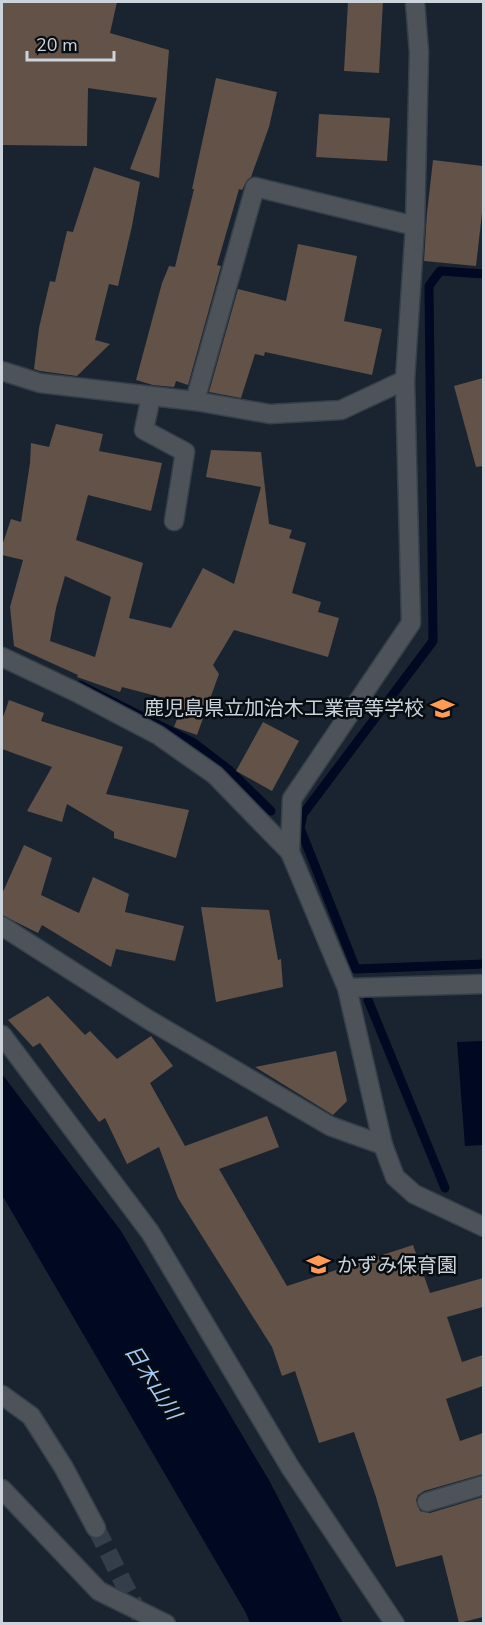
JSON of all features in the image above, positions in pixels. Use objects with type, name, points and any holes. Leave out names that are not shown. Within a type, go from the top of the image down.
[{"type":"street","points":[[290,852],[292,799],[411,623],[405,380],[415,226],[418,52],[415,2]]},
{"type":"street","points":[[195,401],[255,187],[415,226]]},
{"type":"street","points":[[2,371],[40,383],[195,401],[270,414],[341,410],[405,380]]},
{"type":"street","points":[[151,396],[144,430],[185,452],[174,521]]},
{"type":"street","points":[[2,657],[158,735],[215,775],[290,852],[347,988],[383,1145],[395,1177],[414,1194],[483,1227]]},
{"type":"street","points":[[2,926],[149,1020],[330,1126],[383,1145]]},
{"type":"street","points":[[347,988],[483,984]]},
{"type":"street","points":[[2,1035],[150,1233],[290,1467],[395,1623]]},
{"type":"street","points":[[2,1395],[31,1416],[64,1468],[96,1528]]},
{"type":"street","points":[[427,1502],[483,1485]]},
{"type":"street","points":[[2,1490],[99,1591],[166,1623]]},
{"type":"water","points":[[483,1041],[483,1145],[465,1146],[457,1042]]},
{"type":"water","name":"日木山川","points":[[2,1074],[121,1231],[270,1482],[343,1623],[250,1623],[2,1195]]},
{"type":"building","points":[[2,2],[117,2],[110,33],[169,50],[159,178],[130,169],[157,98],[88,88],[87,146],[2,145]]},
{"type":"building","points":[[348,2],[383,2],[379,73],[344,71]]},
{"type":"building","points":[[216,78],[277,92],[269,127],[251,177],[242,190],[239,189],[217,265],[221,266],[188,385],[176,381],[174,387],[153,385],[136,380],[162,283],[169,266],[175,267],[194,189],[192,189]]},
{"type":"building","points":[[319,114],[390,118],[387,161],[316,157]]},
{"type":"building","points":[[433,160],[483,166],[483,204],[476,266],[424,261]]},
{"type":"building","points":[[94,167],[140,182],[118,286],[109,284],[95,340],[110,344],[77,376],[40,371],[34,369],[39,328],[50,281],[55,282],[67,231],[73,232]]},
{"type":"building","points":[[298,244],[357,256],[344,321],[382,329],[372,375],[265,352],[264,356],[255,354],[241,398],[209,392],[238,289],[286,301]]},
{"type":"building","points":[[483,378],[483,466],[476,467],[454,386]]},
{"type":"building","points":[[56,424],[103,434],[99,451],[162,463],[151,511],[88,495],[76,540],[143,563],[129,618],[171,628],[203,568],[234,584],[261,487],[206,477],[211,450],[261,452],[269,524],[292,530],[289,538],[306,543],[292,593],[321,602],[318,612],[339,618],[328,657],[234,630],[213,665],[219,674],[197,735],[174,727],[183,703],[122,687],[120,692],[77,677],[78,675],[14,646],[10,607],[23,560],[2,555],[2,546],[11,519],[21,522],[31,443],[49,447]],"holes":[[[65,576],[111,597],[95,657],[50,641]]]},
{"type":"building","points":[[9,700],[44,713],[41,721],[123,747],[106,794],[189,810],[176,858],[114,838],[114,832],[67,804],[62,822],[27,811],[52,767],[2,749],[2,720]]},
{"type":"building","points":[[263,722],[299,741],[272,791],[236,771]]},
{"type":"building","points":[[24,845],[52,858],[41,895],[79,913],[93,877],[129,894],[125,912],[184,926],[175,961],[116,949],[111,967],[42,925],[38,933],[2,915],[2,894]]},
{"type":"building","points":[[201,907],[269,910],[278,960],[281,959],[283,987],[216,1002]]},
{"type":"building","points":[[48,996],[85,1035],[90,1031],[117,1059],[151,1036],[173,1066],[150,1083],[185,1146],[267,1116],[279,1147],[219,1169],[287,1286],[413,1245],[430,1293],[483,1278],[483,1307],[447,1317],[462,1362],[483,1355],[483,1386],[446,1399],[460,1441],[483,1433],[483,1474],[424,1491],[418,1495],[416,1500],[420,1511],[430,1513],[483,1497],[483,1617],[459,1623],[442,1555],[396,1567],[354,1432],[319,1443],[295,1371],[282,1376],[272,1347],[178,1198],[159,1147],[127,1164],[105,1118],[99,1122],[40,1043],[33,1047],[8,1020]]},
{"type":"building","points":[[336,1051],[347,1101],[333,1115],[255,1067]]},
{"type":"waterway","points":[[484,274],[440,271],[429,286],[433,641],[303,814],[300,828],[356,969],[484,964]]},
{"type":"waterway","points":[[80,685],[194,743],[228,769],[271,811]]},
{"type":"waterway","points":[[368,1000],[445,1188]]},
{"type":"tunnel","points":[[96,1528],[144,1624]]},
{"type":"place","name":"鹿児島県立加治木工業高等学校","points":[[442,708]]},
{"type":"place","name":"かずみ保育園","points":[[319,1265]]}]
